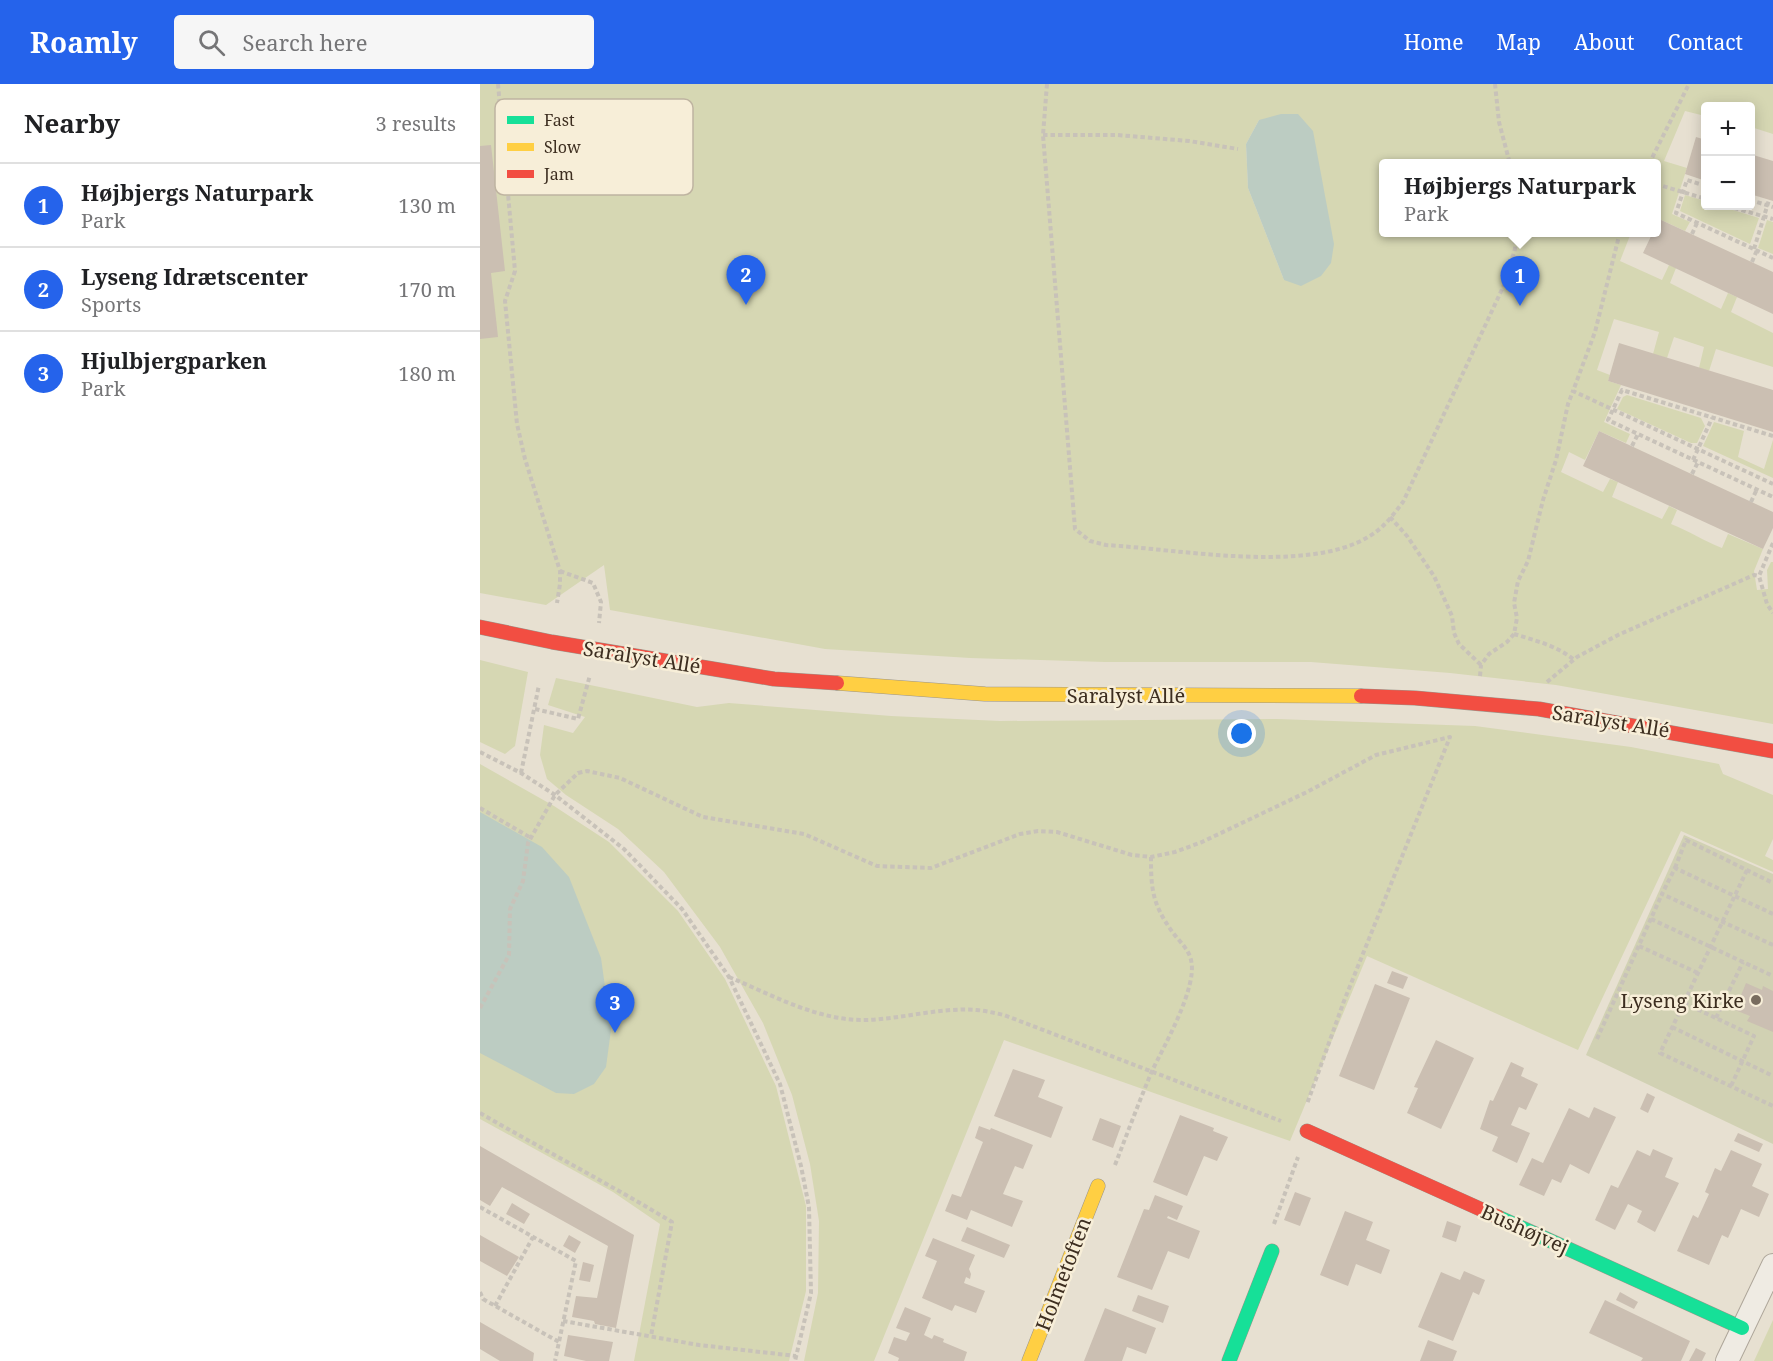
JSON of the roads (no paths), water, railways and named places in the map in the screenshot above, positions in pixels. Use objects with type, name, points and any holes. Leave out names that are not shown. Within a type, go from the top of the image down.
[{"type":"street","name":"Saralyst Allé","points":[[480,627],[596,650],[774,679],[985,694],[1349,696],[1477,703],[1657,728],[1773,751]]},
{"type":"street","name":"Bushøjvej","points":[[1307,1131],[1742,1328]]},
{"type":"street","name":"Holmetoften","points":[[1029,1361],[1098,1186]]},
{"type":"street","points":[[1229,1361],[1272,1251]]},
{"type":"street","points":[[1727,1361],[1773,1265]]},
{"type":"place","name":"Lyseng Idrætscenter","points":[[746,305]]},
{"type":"place","name":"Højbjergs Naturpark","points":[[1520,306]]},
{"type":"place","name":"Lyseng Kirke","points":[[1756,1000]]},
{"type":"place","name":"Hjulbjergparken","points":[[615,1033]]}]
